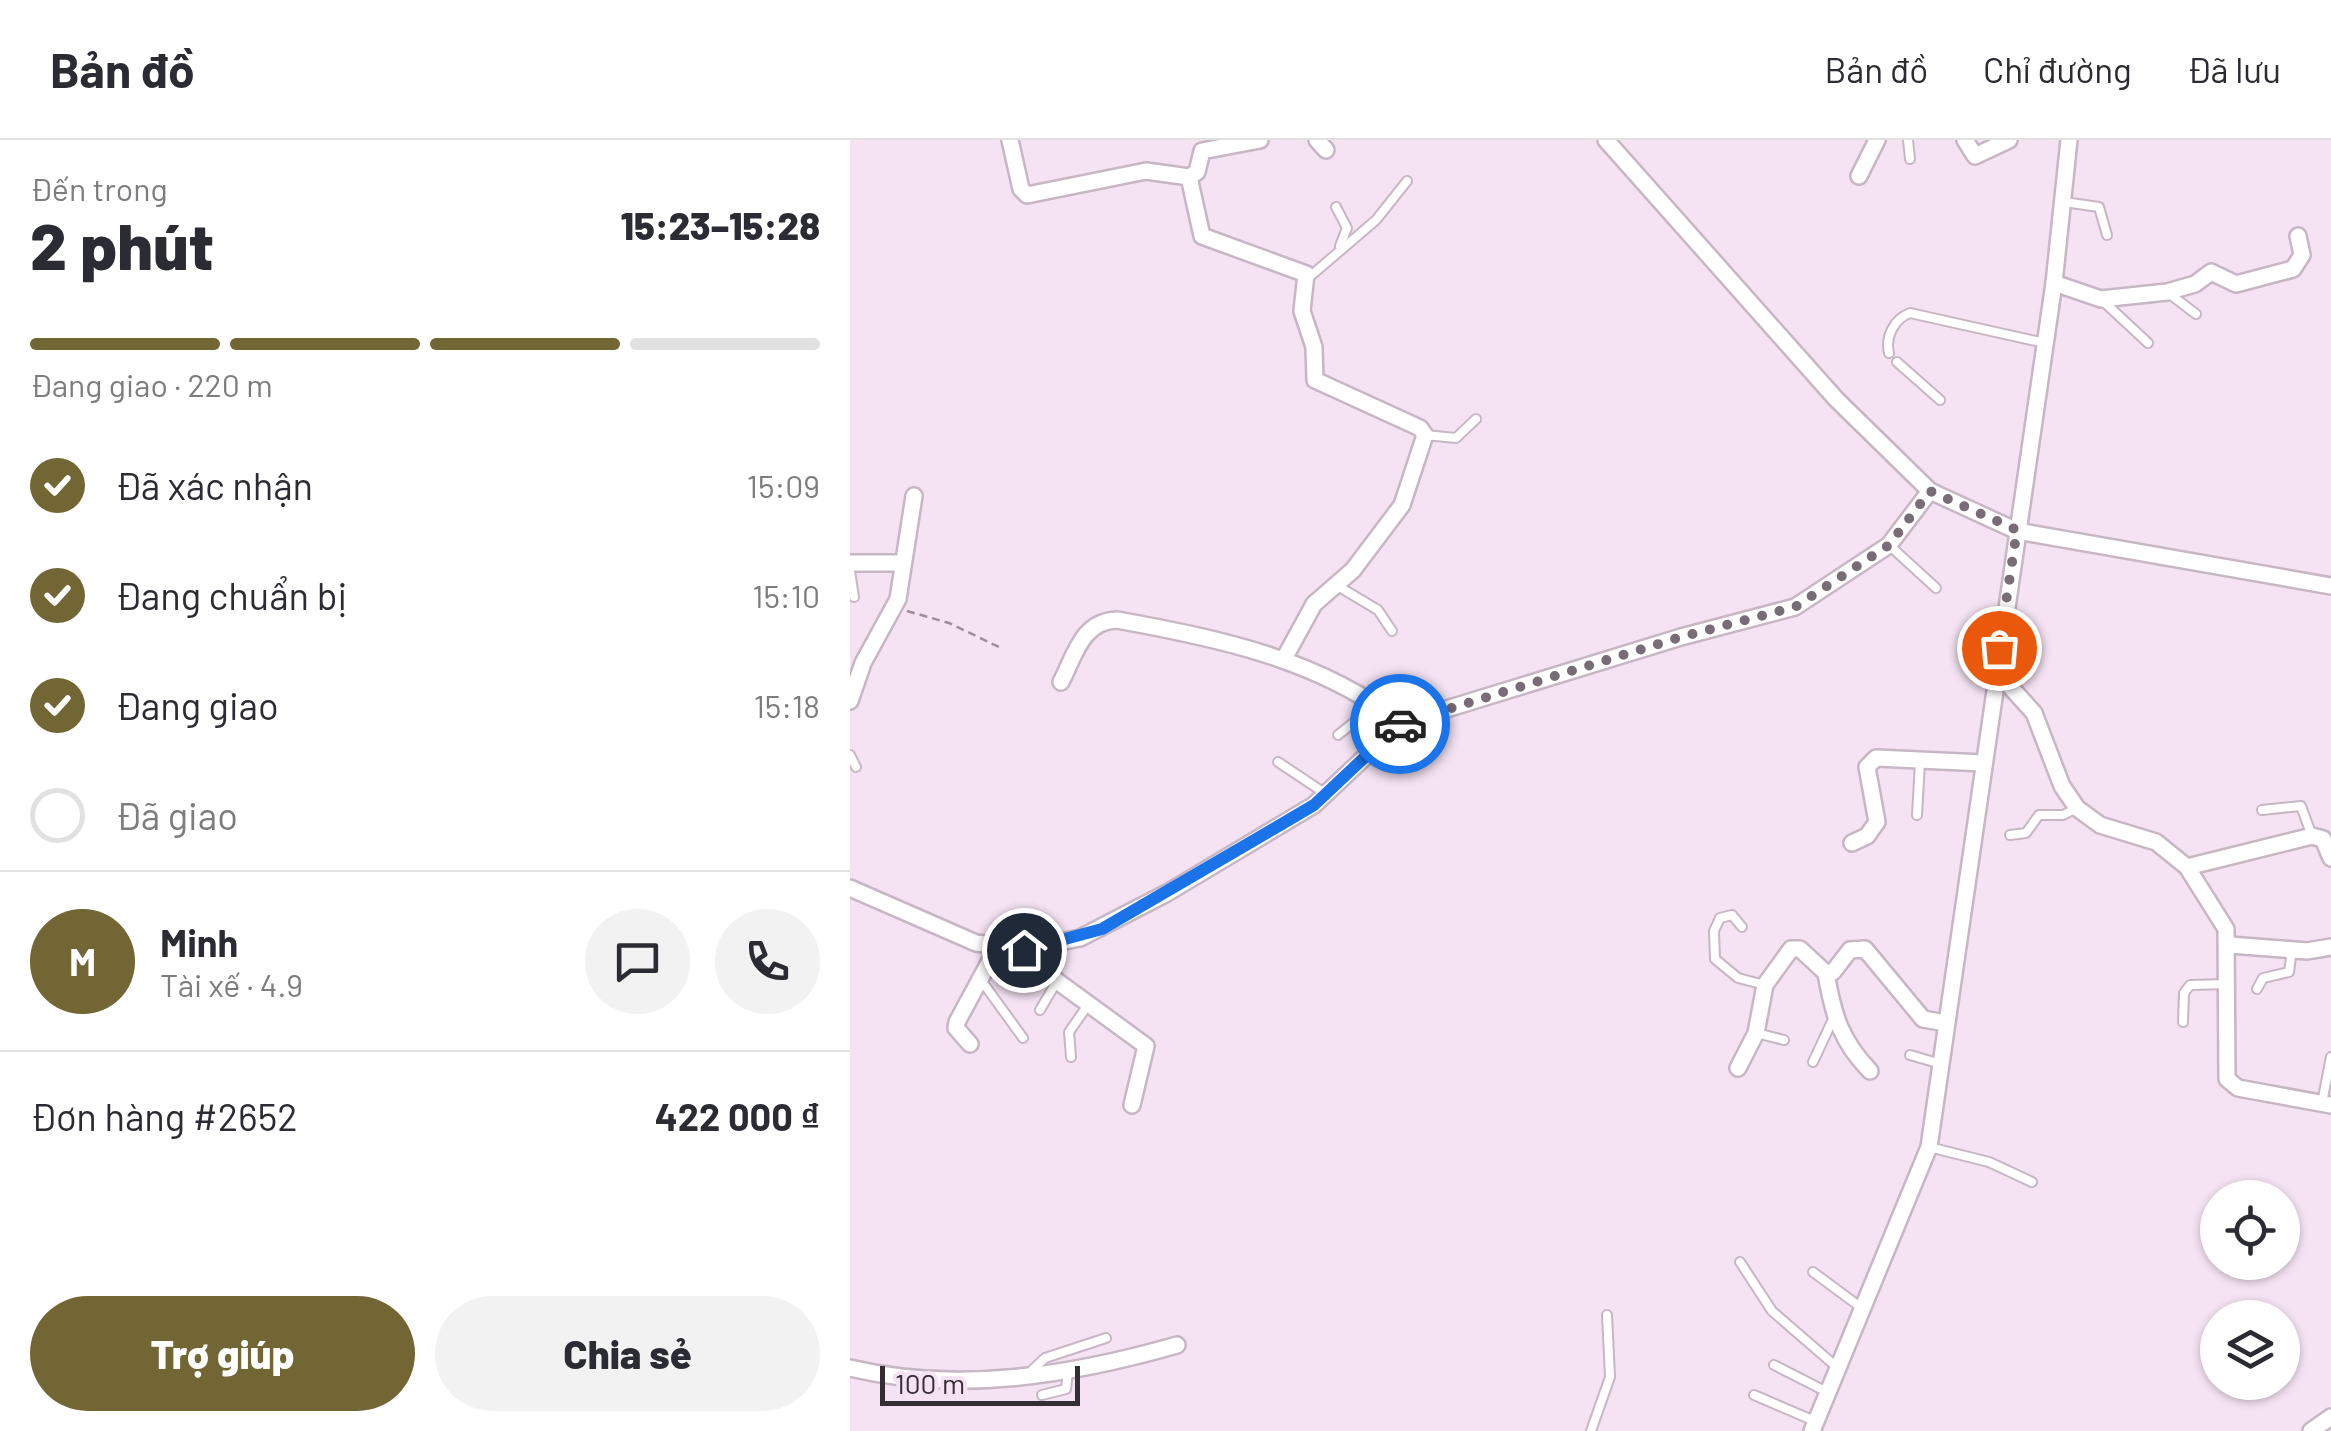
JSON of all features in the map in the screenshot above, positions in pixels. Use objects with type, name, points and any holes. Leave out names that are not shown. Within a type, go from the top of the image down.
[{"type":"street","points":[[1010,140],[1021,189],[1027,194],[1146,171],[1189,176],[1197,172],[1202,150],[1260,140]]},
{"type":"street","points":[[1606,140],[1836,399],[1930,491],[2017,530],[2331,586]]},
{"type":"street","points":[[1858,176],[1876,140]]},
{"type":"street","points":[[1965,140],[1975,156],[2009,140]]},
{"type":"street","points":[[1814,1427],[1929,1147],[2054,284],[2069,140]]},
{"type":"street","points":[[1189,176],[1202,236],[1307,276],[1302,311],[1314,346],[1314,380],[1420,428],[1425,435],[1402,505],[1354,570],[1314,604],[1285,657]]},
{"type":"street","points":[[2054,284],[2101,298],[2168,292],[2195,284],[2212,272],[2236,284],[2293,268],[2302,255],[2298,236]]},
{"type":"street","points":[[850,888],[952,935],[997,948],[1024,950],[1102,929],[1326,794],[1398,726],[1681,637],[1772,616],[1835,585],[1889,545],[1930,491]]},
{"type":"street","points":[[850,701],[863,663],[895,607],[914,496]]},
{"type":"street","points":[[851,564],[902,564]]},
{"type":"street","points":[[1061,682],[1087,630],[1104,620],[1285,657],[1366,696],[1398,726]]},
{"type":"street","points":[[1996,671],[2034,714],[2047,738],[2062,786],[2077,808],[2100,825],[2156,842],[2187,868],[2226,929],[2230,945],[2224,1065],[2227,1079],[2238,1088],[2327,1104]]},
{"type":"street","points":[[1852,843],[1867,836],[1876,822],[1867,774],[1870,761],[1883,756],[1984,763]]},
{"type":"street","points":[[2187,868],[2312,836],[2323,839],[2331,858]]},
{"type":"street","points":[[2230,945],[2292,950],[2331,947]]},
{"type":"street","points":[[970,1044],[956,1028],[997,948]]},
{"type":"street","points":[[1826,974],[1834,972],[1850,950],[1864,948],[1924,1019],[1946,1023]]},
{"type":"street","points":[[1738,1068],[1756,1033],[1765,985],[1790,949],[1800,949],[1826,974],[1833,1019],[1852,1053],[1870,1071]]},
{"type":"street","points":[[1024,950],[1057,981],[1146,1046],[1132,1105]]},
{"type":"street","points":[[850,1368],[940,1382],[1068,1372],[1177,1344]]},
{"type":"street","points":[[2311,1431],[2331,1416]]},
{"type":"lane","points":[[1908,140],[1910,159]]},
{"type":"lane","points":[[1307,276],[1376,220],[1407,181]]},
{"type":"lane","points":[[2061,202],[2099,207],[2107,235]]},
{"type":"lane","points":[[1307,276],[1346,238],[1346,222],[1336,207]]},
{"type":"lane","points":[[2168,292],[2196,314]]},
{"type":"lane","points":[[2101,298],[2148,343]]},
{"type":"lane","points":[[1889,353],[1887,342],[1896,322],[1910,313],[2045,343]]},
{"type":"lane","points":[[1898,362],[1940,400]]},
{"type":"lane","points":[[1425,435],[1456,438],[1476,418]]},
{"type":"lane","points":[[1889,545],[1936,588]]},
{"type":"lane","points":[[851,564],[854,597]]},
{"type":"lane","points":[[1336,585],[1378,610],[1392,630]]},
{"type":"lane","points":[[1338,735],[1363,716],[1398,726]]},
{"type":"lane","points":[[850,755],[856,767]]},
{"type":"lane","points":[[1917,815],[1920,758]]},
{"type":"lane","points":[[1278,762],[1326,794]]},
{"type":"lane","points":[[2262,810],[2301,806],[2312,836]]},
{"type":"lane","points":[[2010,835],[2026,833],[2039,815],[2063,816],[2077,808]]},
{"type":"lane","points":[[1742,927],[1732,915],[1720,918],[1714,931],[1715,959],[1738,978],[1765,985]]},
{"type":"lane","points":[[2257,989],[2263,978],[2289,972],[2292,950]]},
{"type":"lane","points":[[981,980],[1022,1038]]},
{"type":"lane","points":[[1040,1010],[1057,981]]},
{"type":"lane","points":[[2183,1022],[2184,993],[2190,985],[2228,984]]},
{"type":"lane","points":[[1072,1057],[1069,1032],[1088,1004]]},
{"type":"lane","points":[[1814,1062],[1833,1019]]},
{"type":"lane","points":[[1756,1033],[1784,1040]]},
{"type":"lane","points":[[1910,1056],[1941,1064]]},
{"type":"lane","points":[[2327,1104],[2331,1057]]},
{"type":"lane","points":[[1929,1147],[1989,1162],[2032,1182]]},
{"type":"lane","points":[[1740,1262],[1772,1311],[1839,1368]]},
{"type":"lane","points":[[1813,1272],[1863,1309]]},
{"type":"lane","points":[[1591,1431],[1610,1377],[1607,1315]]},
{"type":"lane","points":[[1027,1375],[1045,1358],[1106,1338]]},
{"type":"lane","points":[[1774,1365],[1829,1394]]},
{"type":"lane","points":[[1042,1395],[1066,1389],[1068,1372]]},
{"type":"lane","points":[[1754,1395],[1814,1427]]},
{"type":"path","points":[[895,607],[949,623],[1002,649]]},
{"type":"way so far","points":[[1400,724],[1681,637],[1795,607],[1835,585],[1889,545],[1930,491],[2017,530],[1999,648]]},
{"type":"route","points":[[1024,950],[1102,929],[1314,805],[1400,724]]}]
